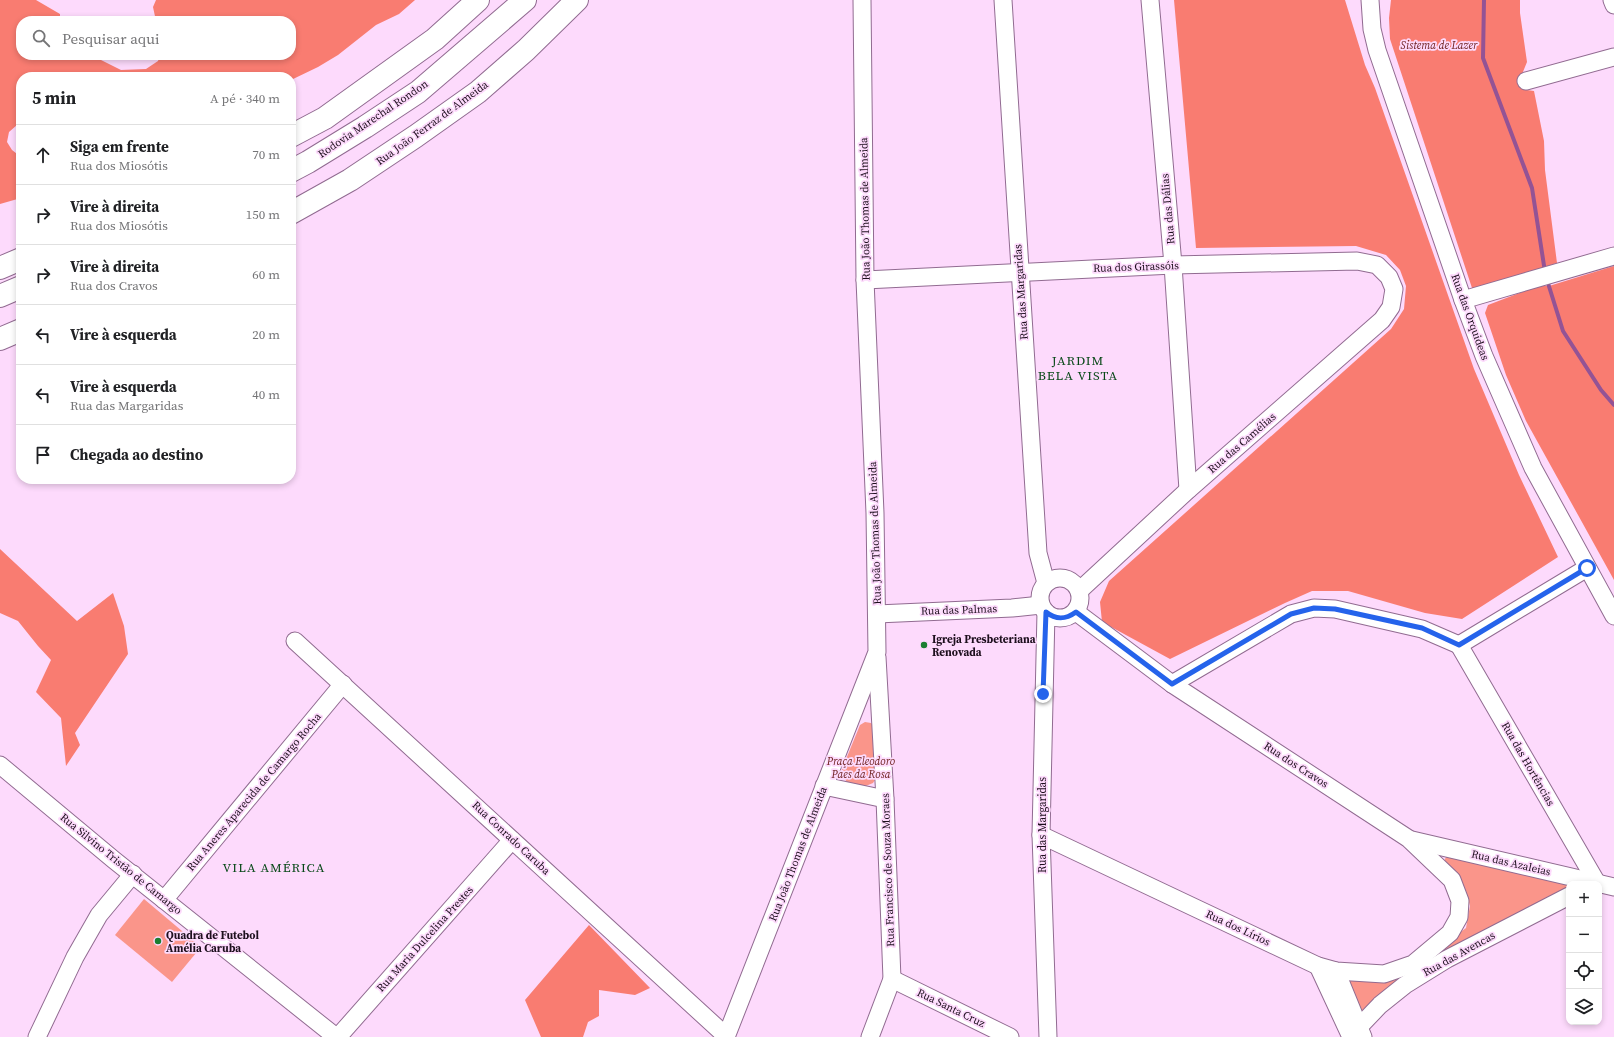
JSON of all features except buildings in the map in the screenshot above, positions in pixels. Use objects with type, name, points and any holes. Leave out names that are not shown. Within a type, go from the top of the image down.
[{"type":"main road","points":[[296,133],[326,118],[435,39],[478,0]]},
{"type":"main road","name":"Rodovia Marechal Rondon","points":[[296,168],[366,127],[418,92],[525,0]]},
{"type":"main road","name":"Rua João Ferraz de Almeida","points":[[296,210],[350,180],[478,92],[526,50],[577,0]]},
{"type":"main road","points":[[0,268],[16,261]]},
{"type":"main road","points":[[0,296],[16,289]]},
{"type":"main road","points":[[0,339],[16,332]]},
{"type":"street","name":"Rua João Thomas de Almeida","points":[[726,1037],[877,652],[875,513],[865,280],[862,0]]},
{"type":"street","name":"Rua das Margaridas","points":[[1003,0],[1038,553],[1046,583]]},
{"type":"street","name":"Rua das Dálias","points":[[1150,0],[1173,265],[1188,490]]},
{"type":"street","name":"Rua das Orquideas","points":[[1370,0],[1372,29],[1377,50],[1463,300],[1484,356],[1533,468],[1614,616]]},
{"type":"street","points":[[1612,0],[1614,5]]},
{"type":"street","points":[[1526,80],[1614,58]]},
{"type":"street","points":[[1463,300],[1614,256]]},
{"type":"street","name":"Rua dos Girassóis","points":[[865,280],[1173,265],[1357,261],[1377,265],[1389,277],[1394,289]]},
{"type":"street","name":"Rua das Camélias","points":[[1079,590],[1188,490],[1382,320],[1390,307],[1394,289]]},
{"type":"street","points":[[1172,684],[1291,614],[1314,608],[1335,609],[1422,628],[1459,645],[1587,568]]},
{"type":"street","points":[[1058,578],[1064,578],[1076,585],[1079,590],[1081,601],[1076,612],[1070,616],[1057,618],[1043,609],[1040,594],[1046,583],[1058,578]]},
{"type":"street","name":"Rua das Palmas","points":[[877,614],[1012,608],[1043,609]]},
{"type":"street","name":"Rua das Margaridas","points":[[1043,609],[1041,835],[1048,1037]]},
{"type":"street","name":"Rua dos Cravos","points":[[1076,612],[1172,684],[1409,839],[1452,880],[1460,901],[1459,917],[1450,933],[1438,944]]},
{"type":"street","name":"Rua Conrado Caruba","points":[[295,641],[726,1037]]},
{"type":"street","name":"Rua das Hortências","points":[[1459,645],[1594,881]]},
{"type":"street","name":"Rua Francisco de Souza Moraes","points":[[870,1037],[892,979],[885,800],[877,652]]},
{"type":"street","name":"Rua Aneres Aparecida de Camargo Rocha","points":[[164,900],[343,684]]},
{"type":"street","name":"Rua Silvino Tristão de Camargo","points":[[0,765],[164,900],[337,1037]]},
{"type":"street","points":[[824,786],[885,800]]},
{"type":"street","name":"Rua dos Lírios","points":[[1041,835],[1318,966],[1336,971],[1384,974],[1413,964],[1438,944]]},
{"type":"street","name":"Rua das Azaleias","points":[[1409,839],[1584,881]]},
{"type":"street","name":"Rua Maria Dulcelina Prestes","points":[[337,1037],[512,840]]},
{"type":"street","points":[[37,1037],[75,957],[99,915],[133,874]]},
{"type":"street","name":"Rua das Azaleias","points":[[1602,885],[1614,887]]},
{"type":"street","name":"Rua das Avencas","points":[[1357,1034],[1380,1005],[1405,985],[1447,959],[1566,898]]},
{"type":"street","points":[[1318,966],[1357,1034]]},
{"type":"street","points":[[1336,971],[1357,1034]]},
{"type":"street","name":"Rua Santa Cruz","points":[[892,979],[1010,1037]]},
{"type":"green space","points":[[0,0],[36,0],[60,14],[60,16],[16,16],[16,60],[101,60],[121,70],[146,69],[158,60],[296,60],[296,16],[155,16],[153,7],[156,0],[415,0],[399,14],[376,25],[338,55],[296,78],[296,72],[16,72],[16,126],[9,132],[7,142],[16,153],[16,199],[0,204]]},
{"type":"green space","points":[[1174,0],[1345,0],[1365,65],[1375,88],[1474,369],[1519,475],[1558,557],[1462,619],[1425,613],[1348,591],[1312,591],[1170,659],[1102,622],[1100,602],[1109,581],[1391,329],[1404,309],[1406,286],[1400,270],[1386,255],[1356,246],[1196,248]]},
{"type":"green space","name":"Sistema de Lazer","points":[[1391,0],[1520,0],[1520,13],[1527,62],[1520,79],[1521,85],[1527,90],[1534,91],[1544,141],[1545,170],[1557,263],[1478,289],[1472,288],[1390,39],[1389,18]]},
{"type":"green space","points":[[1614,266],[1614,580],[1526,421],[1506,375],[1485,313],[1488,305],[1538,286],[1549,286]]},
{"type":"green space","points":[[0,549],[77,621],[113,593],[124,626],[128,654],[75,733],[80,745],[66,766],[61,718],[36,692],[51,660],[18,621],[0,613]]},
{"type":"green space","name":"Praça Eleodoro Paes da Rosa","points":[[865,722],[871,723],[875,728],[878,775],[873,783],[861,788],[848,784],[843,776],[842,769],[860,725]]},
{"type":"green space","points":[[1447,855],[1566,883],[1566,891],[1389,988],[1359,1013],[1345,977],[1411,968],[1466,928],[1470,906],[1466,891],[1444,861]]},
{"type":"green space","name":"Quadra de Futebol Amélia Caruba","points":[[144,899],[201,947],[172,982],[115,935]]},
{"type":"green space","points":[[589,925],[650,988],[635,995],[599,990],[599,1016],[588,1022],[583,1037],[541,1037],[525,1000]]},
{"type":"waterway","points":[[1484,0],[1483,58],[1532,188],[1545,272]]},
{"type":"waterway","points":[[1547,280],[1563,331],[1601,390],[1614,405]]},
{"type":"place","name":"Igreja Presbeteriana Renovada","points":[[924,645]]},
{"type":"place","name":"Quadra de Futebol Amélia Caruba","points":[[158,941]]},
{"type":"district","name":"JARDIM BELA VISTA","points":[[1078,368]]},
{"type":"district","name":"VILA AMÉRICA","points":[[274,867]]},
{"type":"route","points":[[1043,694],[1046,612],[1051,616],[1063,618],[1076,612],[1172,684],[1291,614],[1314,608],[1335,609],[1422,628],[1459,645],[1587,568]]}]
